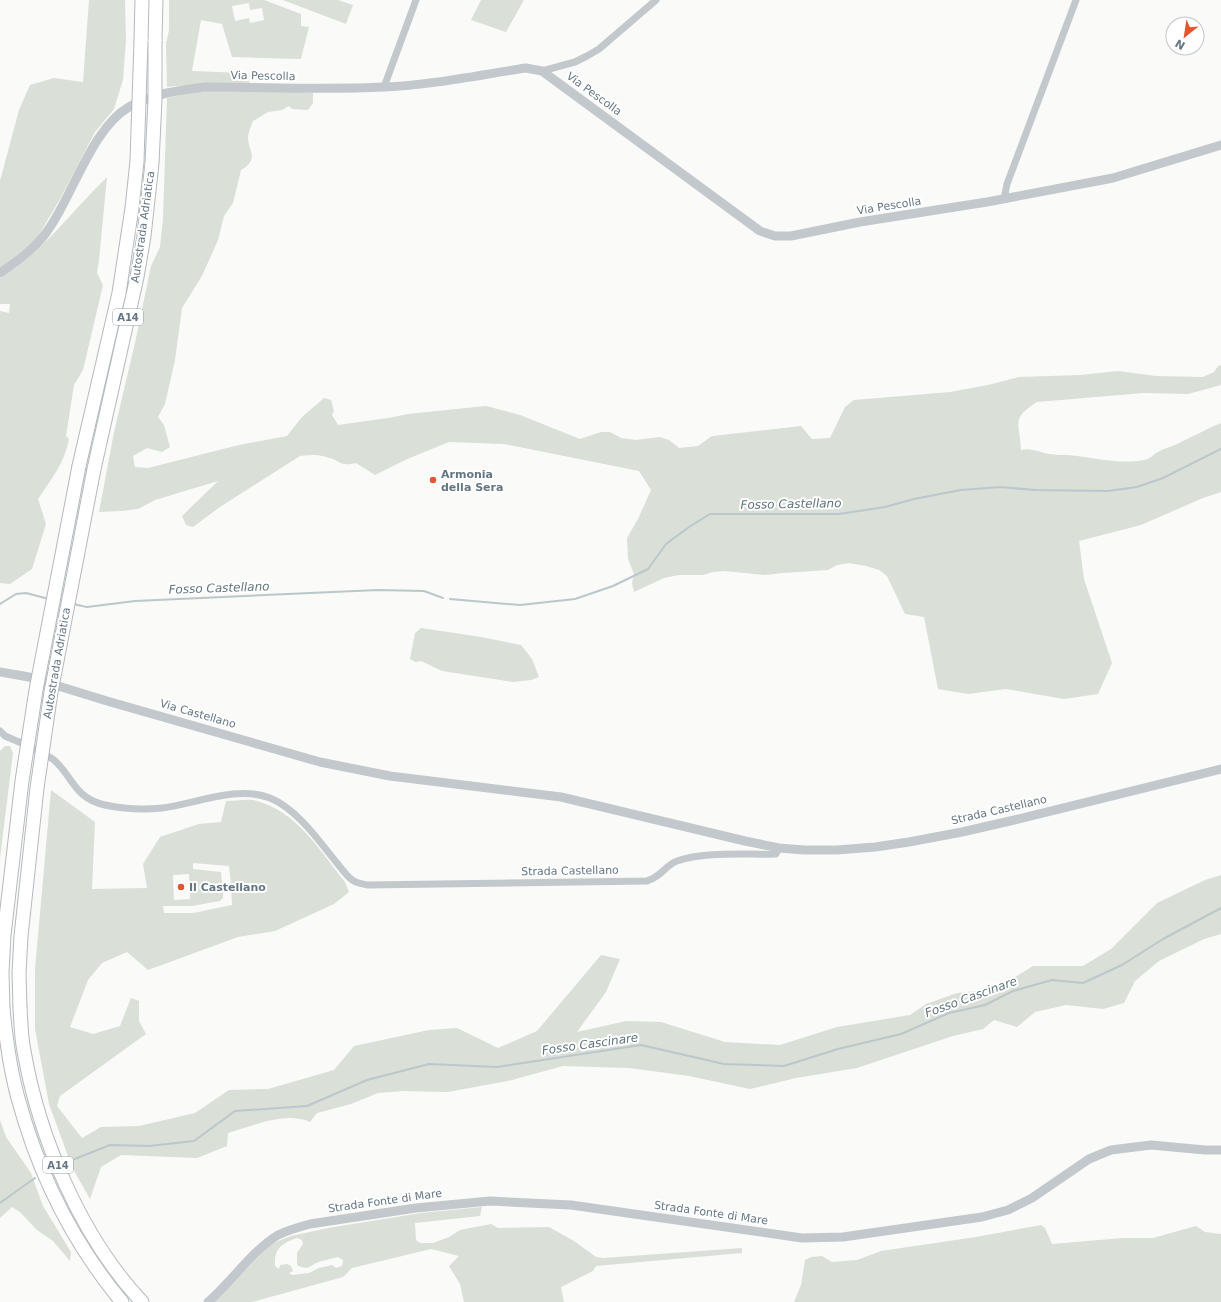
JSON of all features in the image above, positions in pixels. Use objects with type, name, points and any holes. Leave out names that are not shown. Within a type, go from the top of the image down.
[{"type":"highway","name":"Autostrada Adriatica","points":[[122,1302],[92,1262],[75,1235],[46,1179],[30,1138],[18,1097],[7,1047],[3,1009],[2,972],[4,935],[22,781],[36,690],[78,466],[119,293],[132,208],[137,161],[142,0]]},
{"type":"highway","name":"Autostrada Adriatica","points":[[142,1302],[116,1270],[94,1238],[70,1192],[51,1150],[39,1114],[24,1050],[20,1008],[19,973],[21,936],[37,788],[51,692],[94,469],[137,277],[144,236],[152,163],[155,100],[156,0]]},
{"type":"street","points":[[384,87],[416,0]]},
{"type":"street","points":[[542,71],[575,62],[599,49],[656,0]]},
{"type":"street","points":[[1006,199],[1005,194],[1007,184],[1076,0]]},
{"type":"street","name":"Via Pescolla","points":[[0,273],[23,257],[43,237],[102,134],[113,119],[128,107],[167,92],[205,87],[328,89],[384,87],[526,68],[542,71],[760,230],[775,236],[791,236],[860,222],[1006,199],[1113,178],[1221,145]]},
{"type":"street","name":"Via Castellano","points":[[0,672],[29,677],[92,697],[320,762],[390,776]]},
{"type":"street","name":"Strada Castellano","points":[[0,731],[5,736],[50,757],[65,772],[76,789],[88,800],[102,805],[134,809],[163,808],[235,794],[256,795],[270,798],[291,811],[313,834],[351,880],[368,885],[647,881],[656,877],[672,864],[689,858],[776,854],[780,848]]},
{"type":"street","name":"Strada Castellano","points":[[390,776],[560,796],[695,830],[780,848],[837,850],[909,842],[1010,821],[1221,769]]},
{"type":"street","name":"Strada Fonte di Mare","points":[[208,1302],[222,1290],[263,1245],[279,1235],[310,1224],[416,1208],[490,1201],[527,1202],[571,1205],[802,1238],[843,1237],[982,1217],[1008,1210],[1032,1198],[1089,1159],[1111,1150],[1151,1145],[1221,1150]]},
{"type":"shaded area","points":[[89,0],[125,0],[126,40],[123,80],[114,109],[95,132],[60,199],[37,238],[0,268],[0,181],[19,110],[30,85],[54,78],[83,82]]},
{"type":"shaded area","points":[[169,0],[264,0],[301,14],[301,26],[309,27],[301,59],[232,57],[222,24],[201,20],[192,71],[243,73],[250,83],[205,83],[167,87],[166,44],[169,30]],"holes":[[[249,3],[250,10],[262,8],[264,20],[250,23],[249,18],[235,21],[232,6]]]},
{"type":"shaded area","points":[[283,0],[338,0],[353,5],[346,24]]},
{"type":"shaded area","points":[[481,0],[524,0],[506,32],[471,20]]},
{"type":"shaded area","points":[[267,91],[313,93],[313,103],[308,110],[292,109],[289,106],[282,110],[268,112],[253,121],[248,136],[252,158],[247,166],[241,170],[233,203],[224,216],[218,240],[202,276],[182,308],[175,360],[165,404],[158,417],[164,425],[170,447],[162,452],[147,448],[133,456],[135,467],[148,468],[239,445],[287,436],[302,417],[324,398],[331,400],[334,411],[332,415],[338,425],[408,414],[486,406],[520,415],[580,439],[601,432],[610,432],[621,438],[636,440],[660,437],[669,440],[679,448],[698,446],[712,436],[801,426],[812,439],[830,438],[845,407],[854,400],[950,392],[988,385],[1019,377],[1080,375],[1118,371],[1156,376],[1203,377],[1214,372],[1218,366],[1221,365],[1221,385],[1188,394],[1143,393],[1037,402],[1023,413],[1018,423],[1021,450],[1029,449],[1052,454],[1125,462],[1146,459],[1221,423],[1221,492],[1203,498],[1141,525],[1079,541],[1084,579],[1112,663],[1098,694],[1064,699],[1006,689],[968,694],[938,689],[924,617],[905,614],[887,576],[879,570],[866,566],[849,563],[837,565],[828,570],[765,575],[725,571],[703,575],[679,575],[664,578],[634,592],[632,583],[634,574],[628,559],[627,538],[638,519],[651,490],[639,471],[504,444],[449,442],[405,460],[375,475],[356,463],[343,464],[331,458],[319,455],[300,456],[220,507],[193,527],[186,525],[182,516],[218,481],[155,500],[138,509],[99,512],[114,432],[151,266],[160,247],[163,219],[167,98],[194,92]]},
{"type":"shaded area","points":[[107,177],[97,273],[103,285],[83,370],[74,385],[66,436],[69,439],[67,447],[61,463],[38,499],[46,524],[32,569],[10,584],[0,583],[0,311],[9,313],[10,304],[0,304],[0,278],[15,268],[43,244]]},
{"type":"shaded area","points":[[421,628],[521,645],[532,659],[539,677],[531,680],[513,682],[442,671],[421,661],[415,662],[410,659],[415,633]]},
{"type":"shaded area","points":[[5,746],[10,746],[13,753],[0,858],[0,751]]},
{"type":"shaded area","points":[[51,790],[95,822],[92,889],[147,888],[143,864],[160,837],[199,824],[221,822],[226,801],[253,800],[282,812],[306,833],[345,882],[349,892],[334,904],[275,931],[238,937],[148,970],[127,952],[102,963],[88,980],[70,1027],[93,1034],[120,1026],[131,998],[139,1001],[139,1021],[146,1034],[60,1096],[57,1106],[82,1138],[101,1127],[139,1126],[195,1113],[229,1090],[268,1089],[334,1070],[354,1046],[429,1030],[457,1028],[498,1048],[537,1031],[601,955],[620,959],[606,992],[577,1032],[626,1021],[661,1022],[725,1042],[780,1045],[837,1027],[910,1015],[926,1004],[957,993],[996,989],[1033,966],[1083,966],[1111,949],[1157,903],[1205,880],[1221,875],[1221,934],[1204,939],[1159,961],[1135,981],[1124,1003],[1103,1009],[1066,1005],[1035,1012],[1017,1027],[994,1020],[983,1029],[953,1036],[857,1068],[796,1078],[750,1089],[689,1076],[629,1068],[563,1066],[512,1080],[448,1092],[403,1091],[378,1093],[351,1104],[317,1113],[310,1122],[290,1118],[280,1119],[228,1133],[227,1146],[197,1158],[121,1155],[101,1167],[90,1199],[72,1167],[49,1104],[35,1029],[35,969]],"holes":[[[193,863],[229,866],[231,883],[222,884],[221,872],[193,869]],[[189,874],[190,899],[174,900],[173,875]],[[223,888],[231,888],[232,905],[193,913],[164,913],[163,906],[192,906],[220,901],[223,898]]]},
{"type":"shaded area","points":[[0,1120],[6,1137],[31,1173],[43,1206],[71,1252],[70,1261],[53,1241],[37,1230],[20,1212],[12,1207],[0,1218]]},
{"type":"shaded area","points":[[482,1207],[480,1216],[415,1223],[416,1240],[420,1243],[433,1243],[449,1237],[460,1230],[491,1224],[498,1228],[549,1227],[574,1241],[596,1257],[603,1258],[742,1248],[742,1253],[596,1266],[593,1271],[561,1287],[564,1302],[464,1302],[460,1284],[449,1266],[459,1256],[431,1249],[352,1268],[343,1277],[252,1302],[213,1302],[271,1244],[291,1236],[328,1228],[421,1213]],"holes":[[[297,1238],[302,1240],[303,1244],[297,1253],[297,1265],[307,1268],[318,1262],[338,1257],[343,1260],[342,1266],[336,1268],[332,1265],[319,1268],[309,1273],[292,1275],[289,1273],[293,1271],[291,1266],[287,1264],[280,1265],[279,1269],[275,1266],[277,1251],[283,1245]]]},
{"type":"shaded area","points":[[1041,1225],[1045,1228],[1052,1244],[1123,1238],[1153,1238],[1196,1226],[1205,1232],[1221,1234],[1221,1302],[794,1302],[801,1285],[805,1260],[811,1257],[822,1256],[832,1262],[857,1260],[881,1251],[976,1237]]},
{"type":"waterway","name":"Fosso Castellano","points":[[450,599],[520,605],[575,599],[613,586],[648,569],[666,544],[710,514],[839,514],[885,507],[914,499],[961,490],[1000,487],[1035,490],[1108,491],[1137,487],[1163,478],[1221,449]]},
{"type":"waterway","name":"Fosso Castellano","points":[[73,604],[87,607],[135,601],[378,590],[424,591],[443,598]]},
{"type":"waterway","name":"Fosso Castellano","points":[[0,604],[16,594],[26,593],[49,599]]},
{"type":"waterway","name":"Fosso Cascinare","points":[[67,1162],[110,1145],[149,1146],[194,1141],[235,1111],[307,1106],[367,1080],[429,1064],[497,1067],[641,1045],[724,1064],[784,1066],[838,1049],[901,1034],[949,1013],[985,1005],[1013,991],[1052,980],[1083,983],[1122,965],[1163,939],[1221,908]]},
{"type":"waterway","name":"Fosso Cascinare","points":[[0,1203],[35,1178]]},
{"type":"place","name":"Armonia della Sera","points":[[433,480]]},
{"type":"place","name":"Il Castellano","points":[[181,887]]}]
